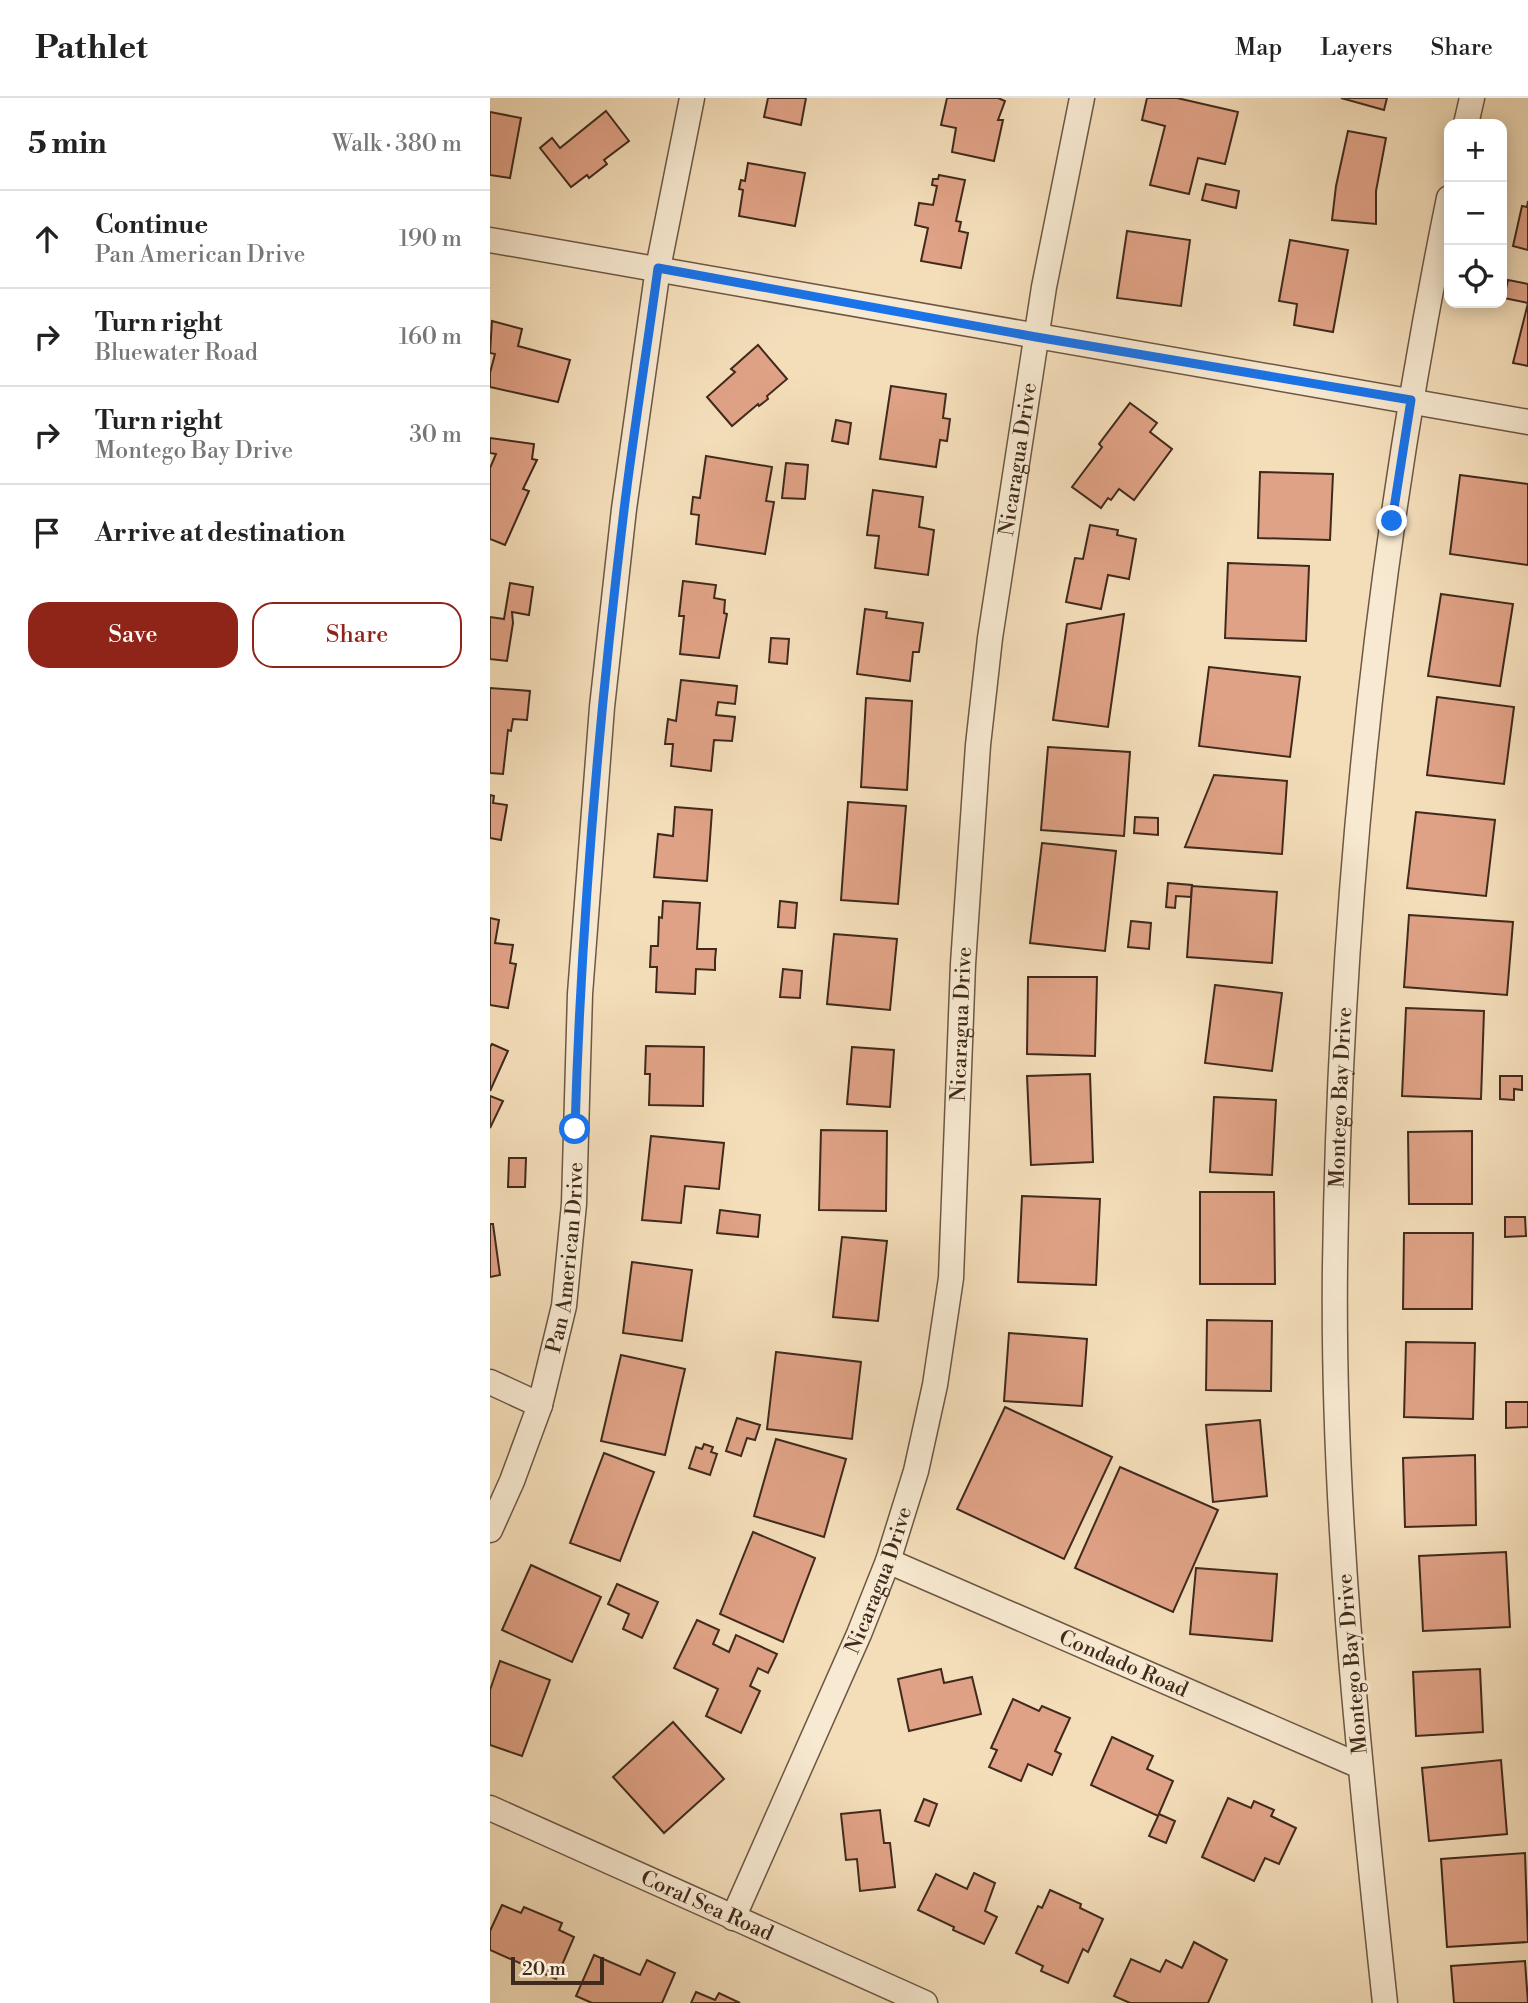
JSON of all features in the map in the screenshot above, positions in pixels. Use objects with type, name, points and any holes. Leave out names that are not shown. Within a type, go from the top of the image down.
[{"type":"street","name":"Pan American Drive","points":[[490,1530],[512,1481],[540,1405],[559,1331],[567,1281],[574,1204],[580,995],[595,780],[624,509],[658,268],[692,98]]},
{"type":"street","name":"Nicaragua Drive","points":[[733,1918],[859,1634],[888,1561],[916,1471],[935,1385],[953,1243],[963,964],[978,745],[999,572],[1036,337],[1082,98]]},
{"type":"street","points":[[1467,119],[1472,98]]},
{"type":"street","name":"Montego Bay Drive","points":[[1385,2003],[1345,1589],[1335,1268],[1338,1099],[1349,924],[1365,750],[1391,531],[1411,400],[1444,222]]},
{"type":"street","points":[[490,240],[1528,422]]},
{"type":"street","points":[[490,1382],[540,1405]]},
{"type":"street","name":"Condado Road","points":[[888,1561],[1360,1766]]},
{"type":"street","name":"Coral Sea Road","points":[[490,1808],[925,2003]]},
{"type":"building","points":[[768,98],[806,98],[801,125],[764,117]]},
{"type":"building","points":[[947,98],[998,98],[1005,101],[998,120],[1003,120],[994,161],[952,152],[956,128],[941,125]]},
{"type":"building","points":[[1147,98],[1177,98],[1238,112],[1225,164],[1198,158],[1189,194],[1150,185],[1165,126],[1142,120]]},
{"type":"building","points":[[1341,98],[1387,98],[1384,110]]},
{"type":"building","points":[[606,111],[629,141],[604,160],[607,164],[589,178],[587,175],[571,187],[540,148],[552,138],[560,148]]},
{"type":"building","points":[[490,112],[521,118],[510,178],[490,175]]},
{"type":"building","points":[[1348,131],[1386,138],[1376,191],[1376,224],[1332,220]]},
{"type":"building","points":[[748,163],[805,173],[795,226],[739,216],[743,190],[739,189],[741,180],[745,181]]},
{"type":"building","points":[[939,175],[965,180],[956,221],[961,222],[959,231],[968,233],[961,268],[921,261],[928,228],[915,225],[919,203],[933,205],[937,186],[932,185],[933,179],[938,179]]},
{"type":"building","points":[[1206,184],[1239,191],[1236,208],[1202,200]]},
{"type":"building","points":[[1528,201],[1528,250],[1513,246],[1522,206],[1527,207]]},
{"type":"building","points":[[1127,231],[1190,240],[1181,306],[1117,298]]},
{"type":"building","points":[[1290,240],[1348,250],[1333,332],[1294,325],[1297,304],[1279,301]]},
{"type":"building","points":[[1508,280],[1528,284],[1528,303],[1507,299]]},
{"type":"building","points":[[1528,303],[1528,366],[1513,363]]},
{"type":"building","points":[[492,321],[522,329],[518,346],[570,360],[558,402],[490,387],[495,354],[490,353]]},
{"type":"building","points":[[758,345],[787,379],[767,396],[768,399],[732,426],[707,397],[735,372],[731,369]]},
{"type":"building","points":[[891,386],[946,394],[943,418],[950,419],[947,441],[940,440],[936,467],[880,459]]},
{"type":"building","points":[[1130,403],[1157,423],[1150,432],[1172,449],[1134,500],[1119,489],[1101,508],[1072,487],[1102,447],[1099,444]]},
{"type":"building","points":[[836,420],[851,423],[848,444],[832,441]]},
{"type":"building","points":[[490,438],[534,444],[532,459],[537,460],[523,489],[529,491],[505,545],[490,539],[490,468],[496,454],[490,453]]},
{"type":"building","points":[[706,456],[772,467],[766,501],[774,502],[765,554],[696,544],[699,515],[691,514],[693,497],[700,498]]},
{"type":"building","points":[[786,463],[808,465],[805,499],[782,498]]},
{"type":"building","points":[[1260,472],[1333,474],[1330,540],[1258,538]]},
{"type":"building","points":[[1460,475],[1528,484],[1528,565],[1450,554]]},
{"type":"building","points":[[873,490],[923,497],[919,527],[934,530],[928,575],[875,568],[879,536],[867,535]]},
{"type":"building","points":[[1090,525],[1118,530],[1117,535],[1136,539],[1129,579],[1108,575],[1101,609],[1066,602],[1075,558],[1083,559]]},
{"type":"building","points":[[1228,563],[1309,566],[1306,641],[1225,638]]},
{"type":"building","points":[[683,581],[716,585],[714,598],[725,600],[724,613],[727,614],[719,658],[680,654],[684,616],[679,616]]},
{"type":"building","points":[[510,583],[533,587],[529,615],[512,612],[513,623],[507,661],[490,659],[490,617],[504,619]]},
{"type":"building","points":[[1441,594],[1513,604],[1500,686],[1428,676]]},
{"type":"building","points":[[865,609],[887,612],[886,618],[923,623],[919,652],[913,652],[910,681],[857,674]]},
{"type":"building","points":[[1124,614],[1108,727],[1053,720],[1067,624]]},
{"type":"building","points":[[771,638],[789,639],[787,664],[769,662]]},
{"type":"building","points":[[1209,667],[1300,677],[1290,757],[1199,746]]},
{"type":"building","points":[[681,680],[737,686],[735,704],[718,702],[716,715],[735,717],[732,741],[714,740],[711,771],[671,766],[673,744],[665,744],[668,719],[676,721]]},
{"type":"building","points":[[490,688],[530,691],[527,720],[513,719],[511,731],[508,730],[503,774],[490,773]]},
{"type":"building","points":[[1437,697],[1514,707],[1504,784],[1427,775]]},
{"type":"building","points":[[866,698],[912,701],[907,790],[861,787]]},
{"type":"building","points":[[1048,747],[1130,752],[1124,836],[1041,830]]},
{"type":"building","points":[[1214,775],[1287,781],[1282,854],[1185,847]]},
{"type":"building","points":[[490,795],[494,796],[493,803],[507,805],[501,840],[490,838]]},
{"type":"building","points":[[848,802],[906,806],[898,904],[841,900]]},
{"type":"building","points":[[675,807],[712,810],[707,881],[654,877],[658,834],[673,836]]},
{"type":"building","points":[[1416,812],[1495,820],[1486,896],[1407,888]]},
{"type":"building","points":[[1135,817],[1158,818],[1158,835],[1134,833]]},
{"type":"building","points":[[1042,843],[1116,851],[1105,951],[1030,943]]},
{"type":"building","points":[[1168,883],[1192,885],[1191,897],[1176,896],[1175,908],[1166,907]]},
{"type":"building","points":[[1192,886],[1277,892],[1272,963],[1187,957]]},
{"type":"building","points":[[663,901],[700,903],[697,949],[716,949],[715,970],[696,969],[695,994],[656,992],[657,967],[650,967],[651,946],[658,946],[659,917],[662,918]]},
{"type":"building","points":[[780,901],[797,903],[795,928],[778,927]]},
{"type":"building","points":[[1409,915],[1513,922],[1507,995],[1404,987]]},
{"type":"building","points":[[490,918],[499,920],[495,943],[513,945],[510,963],[516,964],[508,1008],[490,1005]]},
{"type":"building","points":[[1131,921],[1151,923],[1149,949],[1128,947]]},
{"type":"building","points":[[834,934],[897,939],[890,1010],[827,1004]]},
{"type":"building","points":[[783,969],[802,971],[800,998],[780,997]]},
{"type":"building","points":[[1028,977],[1097,977],[1095,1056],[1027,1054]]},
{"type":"building","points":[[1215,985],[1282,993],[1272,1071],[1205,1063]]},
{"type":"building","points":[[1406,1008],[1484,1011],[1481,1099],[1402,1096]]},
{"type":"building","points":[[492,1044],[508,1051],[490,1091],[490,1047]]},
{"type":"building","points":[[646,1046],[704,1047],[703,1106],[649,1105],[650,1074],[645,1074]]},
{"type":"building","points":[[852,1047],[894,1050],[890,1107],[847,1104]]},
{"type":"building","points":[[1090,1074],[1093,1162],[1031,1165],[1027,1076]]},
{"type":"building","points":[[1500,1076],[1522,1076],[1522,1090],[1514,1089],[1514,1100],[1500,1099]]},
{"type":"building","points":[[490,1096],[503,1101],[490,1128]]},
{"type":"building","points":[[1214,1097],[1276,1100],[1272,1175],[1210,1172]]},
{"type":"building","points":[[821,1130],[887,1131],[886,1211],[819,1210]]},
{"type":"building","points":[[1472,1131],[1472,1204],[1409,1204],[1408,1132]]},
{"type":"building","points":[[651,1136],[724,1143],[719,1189],[685,1186],[681,1223],[642,1220]]},
{"type":"building","points":[[509,1158],[526,1158],[525,1187],[508,1187]]},
{"type":"building","points":[[1200,1192],[1274,1192],[1275,1284],[1200,1284]]},
{"type":"building","points":[[1022,1196],[1100,1199],[1096,1285],[1018,1282]]},
{"type":"building","points":[[720,1210],[760,1215],[758,1237],[717,1233]]},
{"type":"building","points":[[1505,1217],[1525,1217],[1526,1236],[1505,1237]]},
{"type":"building","points":[[490,1224],[493,1224],[500,1275],[490,1277]]},
{"type":"building","points":[[1404,1233],[1473,1233],[1472,1309],[1403,1309]]},
{"type":"building","points":[[842,1237],[887,1241],[878,1321],[833,1317]]},
{"type":"building","points":[[632,1262],[692,1270],[682,1341],[623,1333]]},
{"type":"building","points":[[1207,1320],[1272,1321],[1271,1391],[1206,1390]]},
{"type":"building","points":[[1009,1333],[1087,1339],[1082,1406],[1004,1401]]},
{"type":"building","points":[[1406,1342],[1475,1343],[1473,1419],[1404,1417]]},
{"type":"building","points":[[776,1352],[861,1362],[852,1439],[767,1429]]},
{"type":"building","points":[[621,1355],[685,1369],[665,1455],[601,1441]]},
{"type":"building","points":[[1506,1402],[1528,1402],[1528,1427],[1506,1428]]},
{"type":"building","points":[[1005,1407],[1112,1457],[1064,1559],[957,1509]]},
{"type":"building","points":[[737,1418],[760,1425],[755,1440],[747,1438],[741,1456],[726,1451]]},
{"type":"building","points":[[1260,1420],[1267,1496],[1213,1502],[1206,1425]]},
{"type":"building","points":[[776,1439],[846,1459],[824,1537],[754,1516]]},
{"type":"building","points":[[704,1444],[713,1447],[711,1452],[717,1454],[710,1475],[689,1468],[696,1447],[702,1449]]},
{"type":"building","points":[[604,1453],[654,1472],[620,1561],[570,1543]]},
{"type":"building","points":[[1475,1455],[1476,1525],[1405,1527],[1403,1458]]},
{"type":"building","points":[[1120,1467],[1218,1510],[1173,1612],[1075,1568]]},
{"type":"building","points":[[753,1532],[815,1558],[783,1642],[720,1614]]},
{"type":"building","points":[[1506,1552],[1510,1627],[1423,1631],[1419,1556]]},
{"type":"building","points":[[531,1565],[601,1597],[572,1662],[502,1630]]},
{"type":"building","points":[[1196,1568],[1277,1574],[1272,1641],[1190,1634]]},
{"type":"building","points":[[617,1584],[658,1602],[642,1638],[623,1629],[629,1614],[608,1604]]},
{"type":"building","points":[[697,1620],[719,1630],[713,1644],[729,1652],[736,1635],[777,1654],[768,1673],[758,1668],[750,1686],[760,1691],[741,1733],[706,1716],[718,1689],[674,1668]]},
{"type":"building","points":[[500,1661],[550,1680],[522,1756],[490,1745],[490,1690]]},
{"type":"building","points":[[941,1669],[944,1683],[972,1677],[981,1714],[909,1731],[898,1679]]},
{"type":"building","points":[[1480,1669],[1483,1732],[1416,1736],[1413,1672]]},
{"type":"building","points":[[1013,1699],[1039,1711],[1042,1706],[1070,1718],[1055,1751],[1061,1754],[1052,1775],[1028,1764],[1021,1781],[989,1767],[997,1750],[991,1748]]},
{"type":"building","points":[[673,1722],[724,1779],[664,1833],[613,1777]]},
{"type":"building","points":[[1112,1737],[1153,1756],[1147,1769],[1173,1781],[1158,1816],[1091,1785]]},
{"type":"building","points":[[1501,1760],[1507,1834],[1429,1841],[1422,1768]]},
{"type":"building","points":[[1228,1798],[1251,1808],[1254,1801],[1274,1810],[1271,1816],[1296,1828],[1279,1864],[1265,1858],[1254,1881],[1202,1857]]},
{"type":"building","points":[[924,1799],[937,1804],[929,1826],[915,1821]]},
{"type":"building","points":[[880,1810],[884,1843],[890,1843],[895,1887],[860,1891],[857,1859],[846,1860],[841,1814]]},
{"type":"building","points":[[1159,1814],[1175,1821],[1166,1843],[1149,1836]]},
{"type":"building","points":[[1525,1853],[1528,1942],[1447,1947],[1441,1859]]},
{"type":"building","points":[[974,1873],[995,1883],[985,1911],[997,1917],[984,1944],[918,1910],[936,1874],[967,1889]]},
{"type":"building","points":[[1050,1890],[1081,1904],[1080,1908],[1103,1919],[1088,1952],[1083,1949],[1068,1983],[1041,1971],[1043,1966],[1016,1953],[1038,1906],[1042,1908]]},
{"type":"building","points":[[502,1905],[521,1913],[524,1907],[562,1923],[559,1930],[574,1937],[556,1979],[490,1950],[490,1931]]},
{"type":"building","points":[[1194,1942],[1227,1960],[1208,2003],[1130,2003],[1114,1996],[1131,1959],[1160,1972],[1166,1960],[1182,1968]]},
{"type":"building","points":[[594,1955],[640,1975],[647,1960],[675,1973],[662,2003],[592,2003],[576,1996]]},
{"type":"building","points":[[1525,1961],[1528,2003],[1454,2003],[1451,1966]]},
{"type":"building","points":[[696,1992],[715,2000],[719,1993],[740,2003],[691,2003]]},
{"type":"route","points":[[575,1129],[580,995],[602,707],[624,509],[658,268],[1036,337],[1411,400],[1392,521]]}]
